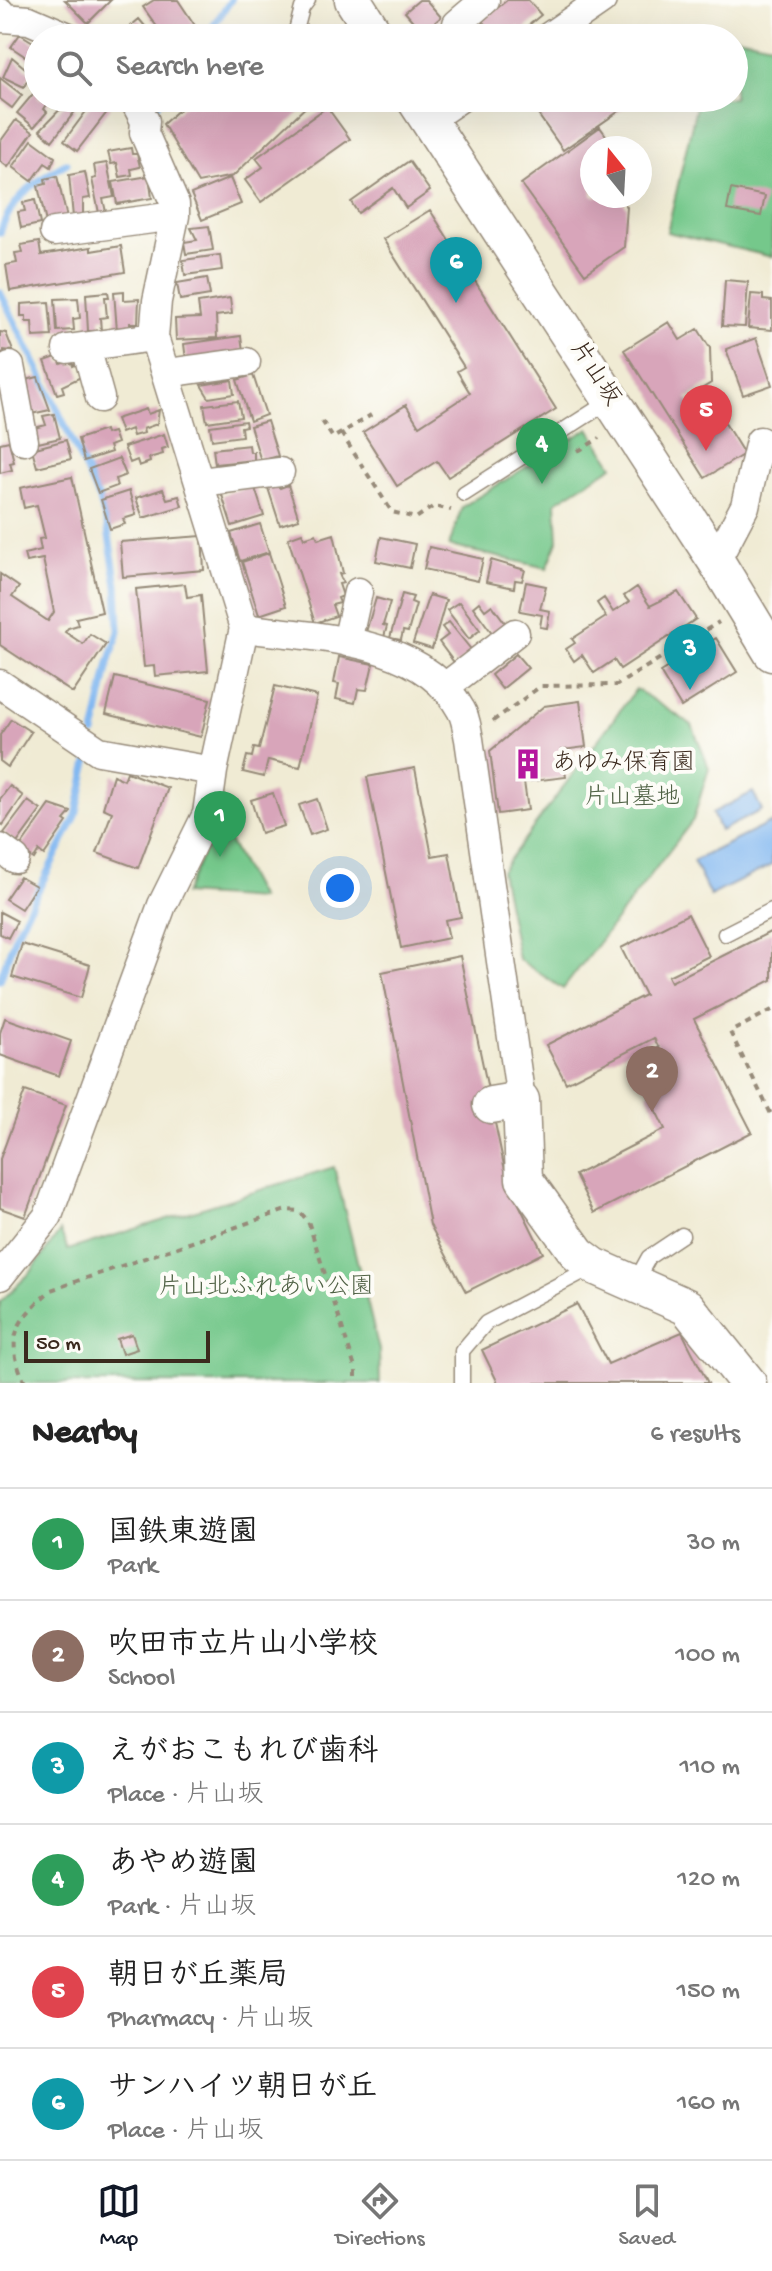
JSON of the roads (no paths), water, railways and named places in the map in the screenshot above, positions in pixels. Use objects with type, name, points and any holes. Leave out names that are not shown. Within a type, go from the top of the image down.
[{"type":"street","points":[[353,0],[368,24]]},
{"type":"street","points":[[457,24],[485,0]]},
{"type":"street","points":[[567,24],[602,0]]},
{"type":"street","points":[[1,18],[29,20],[38,24]]},
{"type":"street","points":[[2,1267],[48,1216],[162,905],[207,814],[213,771],[244,628],[154,337],[157,301],[175,216],[172,194],[144,133],[145,121],[140,112]]},
{"type":"street","name":"片山坂","points":[[423,112],[716,561],[772,653]]},
{"type":"street","points":[[54,232],[175,216]]},
{"type":"street","points":[[100,398],[76,348],[154,337]]},
{"type":"street","points":[[167,373],[246,362]]},
{"type":"street","points":[[12,366],[24,441]]},
{"type":"street","points":[[716,561],[745,506],[760,441]]},
{"type":"street","points":[[201,482],[280,472]]},
{"type":"street","points":[[347,642],[358,592]]},
{"type":"street","points":[[244,628],[372,645],[418,665],[445,687],[462,711],[469,739],[506,1103],[524,1179],[578,1254],[594,1266],[687,1307],[748,1383]]},
{"type":"street","points":[[445,687],[515,633]]},
{"type":"street","points":[[0,684],[99,751],[213,771]]},
{"type":"lane","points":[[298,24],[308,0]]},
{"type":"lane","points":[[464,494],[611,400]]},
{"type":"lane","points":[[725,934],[772,910]]},
{"type":"lane","points":[[634,1284],[649,1257],[682,1235]]},
{"type":"lane","points":[[462,1383],[462,1351],[486,1323],[594,1266]]},
{"type":"water","points":[[753,792],[762,810],[720,831],[712,813]]},
{"type":"water","points":[[772,822],[772,865],[710,896],[693,861]]},
{"type":"waterway","points":[[215,24],[231,0]]},
{"type":"waterway","points":[[0,233],[11,210],[26,191],[67,163]]},
{"type":"waterway","points":[[0,292],[99,499],[107,524],[117,585],[119,631],[94,734]]},
{"type":"waterway","points":[[0,980],[15,936],[76,816],[88,762]]},
{"type":"place","name":"サンハイツ朝日が丘","points":[[456,303]]},
{"type":"place","name":"朝日が丘薬局","points":[[706,451]]},
{"type":"place","name":"あやめ遊園","points":[[542,484]]},
{"type":"place","name":"えがおこもれび歯科","points":[[690,690]]},
{"type":"place","name":"あゆみ保育園","points":[[528,764]]},
{"type":"place","name":"国鉄東遊園","points":[[220,857]]},
{"type":"place","name":"吹田市立片山小学校","points":[[652,1112]]},
{"type":"park label","name":"片山墓地","points":[[632,798]]},
{"type":"park label","name":"片山北ふれあい公園","points":[[266,1288]]}]
